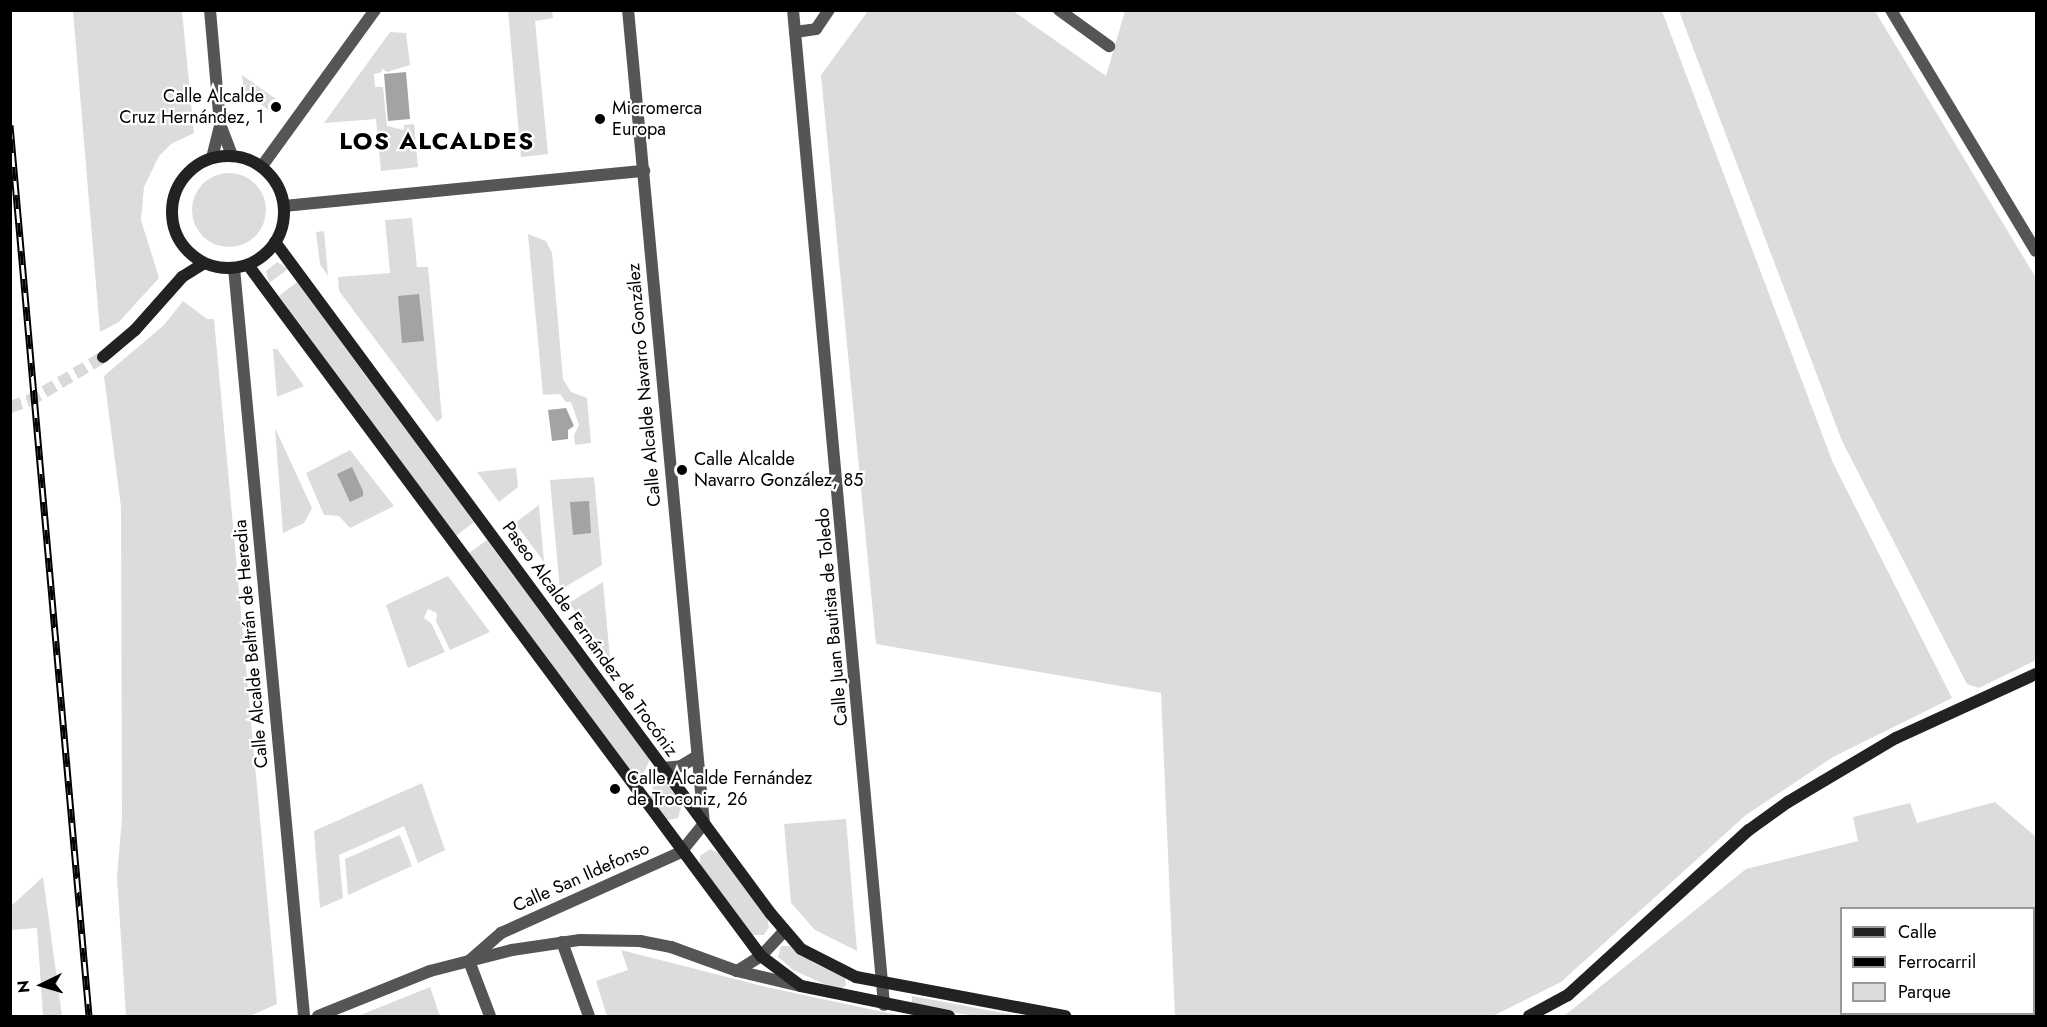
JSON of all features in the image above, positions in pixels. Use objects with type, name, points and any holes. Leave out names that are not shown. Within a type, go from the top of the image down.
[{"type":"main road","points":[[232,155],[262,166],[281,191],[284,206],[283,225],[275,242],[248,265],[234,268],[204,263],[188,251],[178,238],[172,206],[185,176],[212,158],[232,155]]},
{"type":"main road","name":"Paseo Alcalde Fernández de Trocóniz","points":[[275,242],[704,824],[784,931],[801,949],[856,977],[1065,1017]]},
{"type":"main road","points":[[182,277],[188,251]]},
{"type":"main road","points":[[103,357],[135,330],[182,277],[204,263]]},
{"type":"main road","points":[[248,265],[681,852],[761,956],[801,986],[949,1017]]},
{"type":"main road","points":[[1529,1017],[1568,995],[1749,830],[1788,802],[1896,738],[2037,675]]},
{"type":"street","points":[[210,10],[220,124],[232,155]]},
{"type":"street","points":[[262,166],[375,10]]},
{"type":"street","name":"Calle Alcalde Navarro González","points":[[628,10],[704,824]]},
{"type":"street","name":"Calle Juan Bautista de Toledo","points":[[793,10],[884,982],[884,1005]]},
{"type":"street","points":[[795,32],[816,29],[829,10]]},
{"type":"street","points":[[1059,10],[1109,46]]},
{"type":"street","points":[[1891,10],[2037,251]]},
{"type":"street","points":[[212,158],[220,124]]},
{"type":"street","points":[[284,206],[644,171]]},
{"type":"street","name":"Calle Alcalde Beltrán de Heredia","points":[[234,268],[304,1017]]},
{"type":"street","points":[[663,768],[681,766],[696,757]]},
{"type":"street","name":"Calle San Ildefonso","points":[[470,961],[501,933],[681,852],[704,824]]},
{"type":"street","points":[[737,971],[761,956],[784,931]]},
{"type":"street","name":"Calle San Ildefonso","points":[[318,1017],[390,985],[470,961],[562,942],[640,941],[671,947],[737,971],[801,986]]},
{"type":"street","points":[[562,942],[590,1017]]},
{"type":"street","points":[[470,961],[490,1017]]},
{"type":"green space","points":[[73,11],[182,11],[194,133],[171,144],[159,156],[144,187],[141,220],[159,278],[119,322],[100,332]]},
{"type":"green space","points":[[508,11],[552,11],[553,18],[535,21],[548,154],[521,157]]},
{"type":"green space","points":[[868,11],[1013,11],[1106,76],[1125,11],[1662,11],[1833,463],[1952,698],[1833,757],[1746,815],[1561,982],[1493,1016],[1175,1016],[1161,693],[876,644],[821,75]]},
{"type":"green space","points":[[1679,11],[1875,11],[2036,278],[2036,660],[1979,688],[1967,684],[1842,441]]},
{"type":"green space","points":[[390,32],[406,33],[410,65],[387,72],[381,68],[382,72],[374,74],[375,87],[383,87],[387,126],[404,130],[404,125],[414,124],[418,167],[381,171],[376,119],[324,123]]},
{"type":"green space","points":[[242,75],[279,101],[271,112],[244,91]]},
{"type":"green space","points":[[229,173],[243,176],[255,184],[263,196],[266,210],[263,224],[255,236],[243,244],[229,247],[215,244],[203,236],[195,224],[192,210],[195,196],[203,184],[215,176]]},
{"type":"green space","points":[[412,218],[417,267],[428,267],[442,418],[437,422],[339,291],[338,277],[390,273],[385,220]]},
{"type":"green space","points":[[324,231],[328,276],[320,264],[316,232]]},
{"type":"green space","points":[[528,234],[546,241],[552,253],[563,379],[571,392],[587,398],[591,443],[575,445],[574,435],[579,425],[571,402],[566,402],[560,394],[543,395]]},
{"type":"green space","points":[[277,262],[288,269],[269,283],[266,271]]},
{"type":"green space","points":[[297,282],[474,522],[456,536],[279,296]]},
{"type":"green space","points":[[183,301],[207,319],[214,319],[277,1004],[250,1016],[126,1016],[117,877],[122,818],[121,507],[104,376],[164,325]]},
{"type":"green space","points":[[273,349],[277,349],[304,386],[277,397]]},
{"type":"green space","points":[[275,428],[312,508],[304,523],[283,533]]},
{"type":"green space","points":[[350,450],[394,506],[350,528],[339,516],[324,515],[306,473]]},
{"type":"green space","points":[[516,468],[518,487],[499,502],[477,472]]},
{"type":"green space","points":[[594,477],[602,565],[560,590],[550,480]]},
{"type":"green space","points":[[539,505],[544,562],[515,523]]},
{"type":"green space","points":[[487,540],[650,759],[639,784],[469,553]]},
{"type":"green space","points":[[448,576],[490,632],[450,650],[436,621],[437,613],[428,609],[424,618],[431,623],[445,652],[408,668],[386,605]]},
{"type":"green space","points":[[603,582],[610,659],[569,603]]},
{"type":"green space","points":[[659,773],[682,804],[678,818],[667,820],[649,797]]},
{"type":"green space","points":[[422,783],[445,850],[418,863],[404,826],[339,855],[343,898],[320,908],[314,831]]},
{"type":"green space","points":[[1995,802],[2036,837],[2036,1016],[1564,1016],[1746,869],[1858,841],[1853,817],[1910,803],[1917,823]]},
{"type":"green space","points":[[846,819],[857,951],[815,930],[791,903],[784,824]]},
{"type":"green space","points":[[400,835],[412,866],[348,895],[345,859]]},
{"type":"green space","points":[[710,849],[720,854],[767,918],[769,927],[764,935],[750,935],[700,868],[700,856]]},
{"type":"green space","points":[[43,877],[62,1016],[43,1016],[37,928],[11,930],[11,906]]},
{"type":"green space","points":[[781,946],[791,946],[814,963],[845,978],[846,985],[841,989],[793,970],[778,957]]},
{"type":"green space","points":[[621,950],[766,987],[902,1016],[607,1016],[596,981],[628,970]]},
{"type":"green space","points":[[430,987],[440,1016],[358,1016]]},
{"type":"green space","points":[[912,996],[1020,1016],[974,1016],[912,1005]]},
{"type":"shaded area","points":[[406,72],[410,119],[388,121],[384,74]]},
{"type":"shaded area","points":[[419,294],[424,341],[402,343],[398,296]]},
{"type":"shaded area","points":[[566,408],[574,426],[568,430],[568,439],[552,441],[548,410]]},
{"type":"shaded area","points":[[352,467],[363,496],[350,502],[337,474]]},
{"type":"shaded area","points":[[589,501],[591,533],[573,535],[570,502]]},
{"type":"tunnel","points":[[10,407],[29,401],[103,357]]},
{"type":"railway","points":[[10,125],[89,1016]]},
{"type":"place","name":"Calle Alcalde Cruz Hernández, 1","points":[[276,107]]},
{"type":"place","name":"Micromerca Europa","points":[[600,119]]},
{"type":"place","name":"Calle Alcalde Navarro González, 85","points":[[682,470]]},
{"type":"place","name":"Calle Alcalde Fernández de Troconiz, 26","points":[[615,789]]},
{"type":"district","name":"LOS ALCALDES","points":[[437,141]]}]
